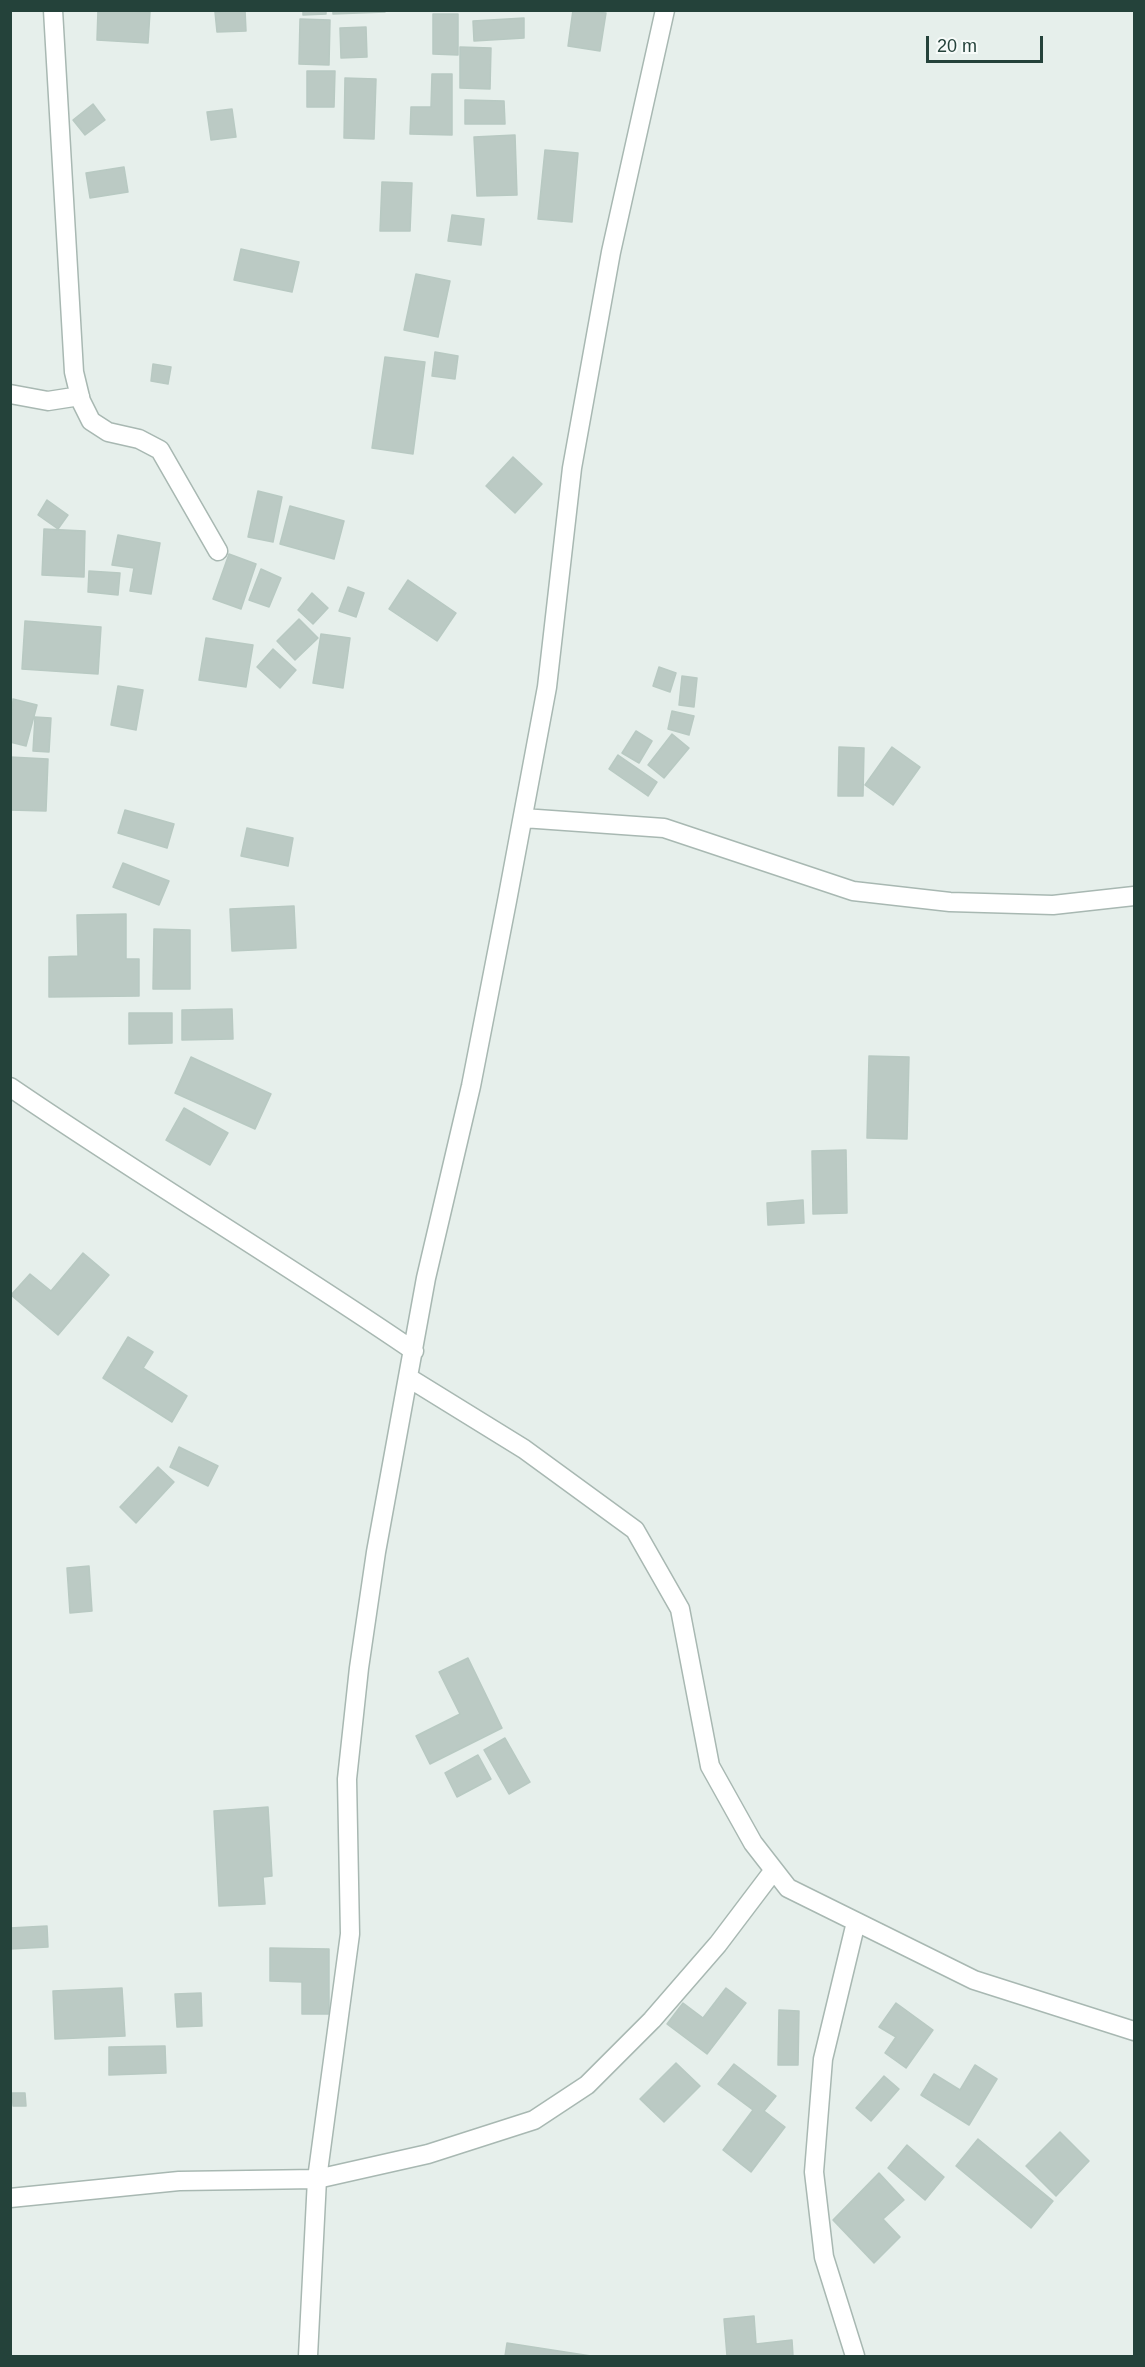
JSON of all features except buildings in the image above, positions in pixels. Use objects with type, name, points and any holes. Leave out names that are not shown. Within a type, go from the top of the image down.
[{"type":"street","points":[[54,10],[74,372],[80,396],[91,421],[108,432],[139,439],[160,450],[218,552]]},
{"type":"street","points":[[308,2356],[317,2179],[350,1934],[347,1779],[359,1668],[376,1552],[426,1278],[471,1086],[523,818],[547,687],[572,468],[611,252],[665,10]]},
{"type":"street","points":[[10,394],[48,401],[80,396]]},
{"type":"street","points":[[523,818],[616,822],[664,828],[742,853],[799,875],[853,891],[950,902],[1053,905],[1134,896]]},
{"type":"street","points":[[10,1087],[100,1149],[295,1270],[414,1351]]},
{"type":"street","points":[[409,1377],[524,1449],[635,1530],[680,1609],[710,1766],[753,1843],[788,1888],[974,1980],[1134,2031]]},
{"type":"street","points":[[10,2198],[179,2181],[317,2179],[428,2154],[534,2120],[587,2085],[652,2020],[718,1944],[774,1870]]},
{"type":"street","points":[[855,2356],[824,2257],[814,2172],[823,2059],[856,1922]]}]
